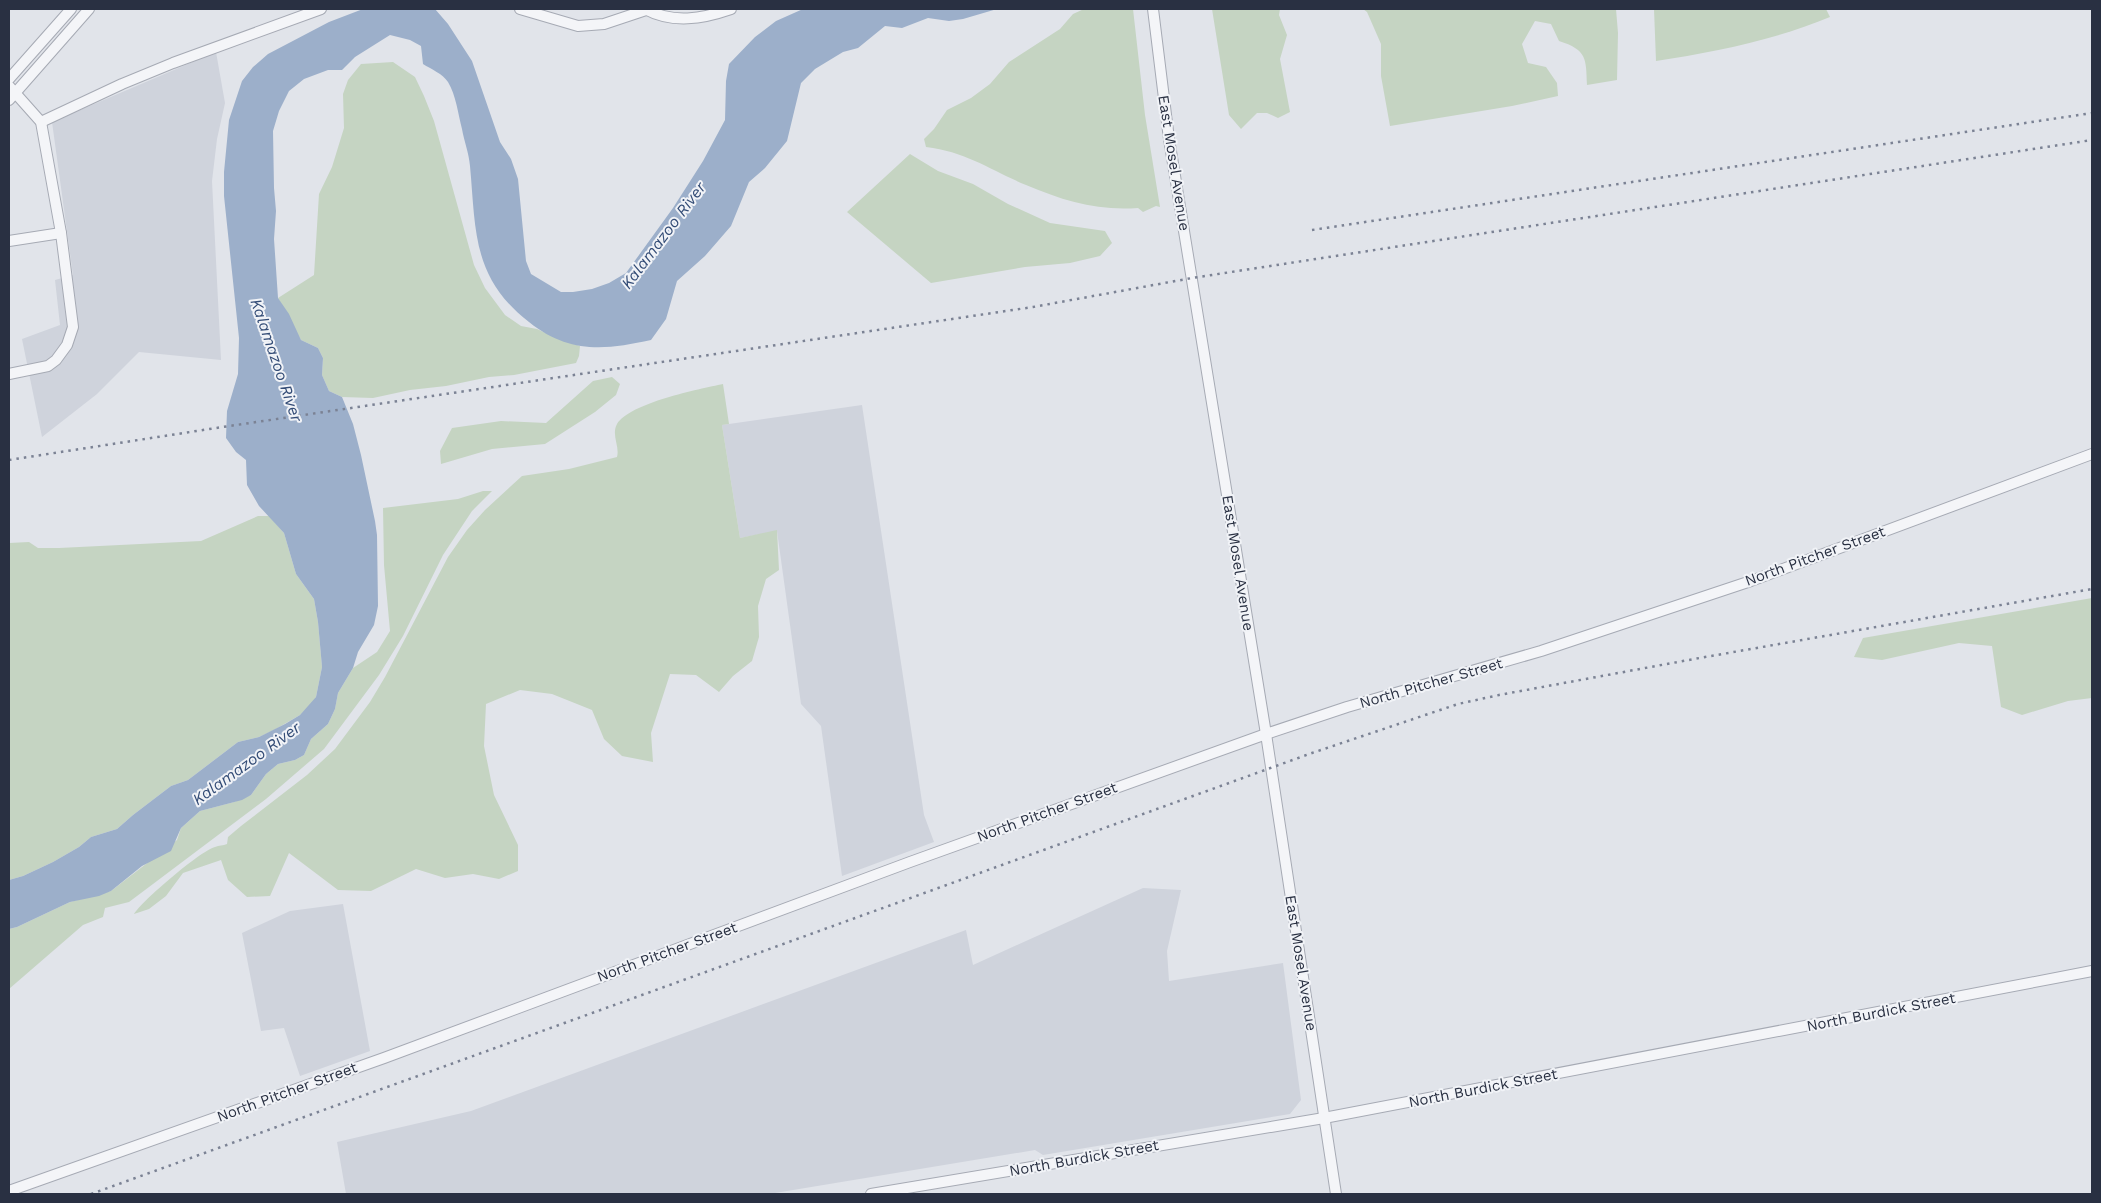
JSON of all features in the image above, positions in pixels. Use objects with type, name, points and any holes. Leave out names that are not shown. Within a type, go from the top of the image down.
[{"type":"street","points":[[9,79],[71,9]]},
{"type":"street","points":[[9,374],[48,366],[61,355],[71,336],[73,327],[61,233],[41,122],[11,93],[89,9]]},
{"type":"street","points":[[41,122],[122,84],[173,63],[320,9]]},
{"type":"street","points":[[520,9],[578,26],[604,24],[645,9],[667,17],[692,19],[706,17],[731,9]]},
{"type":"street","name":"East Mosel Avenue","points":[[1153,9],[1169,139],[1266,734],[1336,1194]]},
{"type":"street","points":[[9,241],[61,233]]},
{"type":"street","name":"North Pitcher Street","points":[[9,1191],[384,1058],[910,862],[1266,734],[1541,650],[1751,581],[2092,454]]},
{"type":"street","name":"North Burdick Street","points":[[872,1194],[1324,1118],[2092,971]]},
{"type":"shaded area","points":[[216,52],[225,103],[217,139],[212,181],[221,360],[139,352],[97,394],[42,437],[22,339],[60,325],[55,280],[73,275],[52,122]]},
{"type":"shaded area","points":[[862,405],[924,815],[934,842],[842,876],[821,726],[801,704],[777,531],[740,538],[722,425]]},
{"type":"shaded area","points":[[1143,888],[1181,890],[1167,951],[1169,981],[1283,963],[1301,1100],[1290,1114],[1043,1155],[1035,1150],[769,1194],[346,1194],[337,1142],[471,1111],[966,930],[973,965]]},
{"type":"shaded area","points":[[343,904],[370,1051],[300,1076],[284,1028],[261,1031],[242,933],[290,911]]},
{"type":"green space","points":[[1084,9],[1133,9],[1145,115],[1160,207],[1156,206],[1143,212],[1138,208],[1123,209],[1081,204],[1040,191],[966,157],[941,149],[926,147],[924,139],[934,129],[947,110],[971,98],[990,84],[1009,62],[1060,29],[1073,14]]},
{"type":"green space","points":[[1212,9],[1280,9],[1279,15],[1287,35],[1280,59],[1290,112],[1278,118],[1267,113],[1257,113],[1241,129],[1229,115]]},
{"type":"green space","points":[[1363,9],[1616,9],[1618,33],[1617,80],[1587,85],[1585,62],[1580,52],[1568,44],[1559,41],[1551,24],[1535,21],[1522,44],[1528,63],[1546,67],[1557,83],[1558,96],[1512,106],[1390,126],[1381,76],[1381,44],[1367,12]]},
{"type":"green space","points":[[1654,9],[1826,9],[1830,17],[1766,39],[1700,54],[1656,61]]},
{"type":"green space","points":[[393,62],[415,77],[424,96],[434,121],[474,265],[485,288],[505,315],[521,326],[537,329],[580,346],[576,363],[514,375],[489,377],[446,386],[410,390],[373,398],[342,397],[329,391],[322,375],[323,358],[318,348],[301,340],[278,298],[314,275],[319,194],[332,167],[344,128],[343,94],[348,80],[361,64]]},
{"type":"green space","points":[[910,154],[938,171],[973,184],[1008,204],[1050,223],[1105,231],[1112,243],[1100,256],[1070,263],[1025,267],[931,283],[847,212]]},
{"type":"green space","points":[[612,377],[620,384],[616,395],[595,412],[545,444],[492,449],[441,464],[440,451],[452,428],[501,421],[546,423],[593,381]]},
{"type":"green space","points":[[723,384],[729,424],[722,425],[740,538],[777,530],[779,570],[766,579],[758,606],[759,637],[752,661],[733,676],[719,692],[696,675],[670,674],[651,733],[653,762],[622,756],[604,739],[592,710],[552,694],[520,690],[486,704],[484,746],[494,795],[518,845],[518,871],[499,879],[473,874],[445,878],[416,869],[371,891],[338,890],[289,853],[270,896],[247,897],[228,880],[221,860],[183,873],[166,896],[149,909],[134,914],[172,877],[197,857],[216,846],[227,844],[228,837],[307,775],[335,749],[370,702],[385,677],[448,557],[467,530],[485,510],[522,476],[569,469],[617,457],[615,428],[624,416],[650,403]]},
{"type":"green space","points":[[483,491],[492,491],[472,511],[443,555],[403,636],[379,675],[324,749],[266,799],[129,902],[105,908],[103,917],[83,925],[9,989],[9,929],[70,902],[111,891],[177,840],[181,828],[200,811],[234,802],[251,795],[266,774],[278,764],[295,760],[304,755],[311,739],[328,724],[335,709],[338,693],[353,668],[377,652],[390,631],[384,565],[383,508],[458,499]]},
{"type":"green space","points":[[258,516],[269,516],[284,533],[296,574],[314,599],[322,667],[316,697],[311,705],[300,715],[274,730],[259,737],[238,742],[188,780],[171,786],[117,829],[91,837],[79,847],[53,862],[23,876],[9,880],[9,543],[29,542],[38,548],[59,548],[201,541]]},
{"type":"green space","points":[[2092,598],[2092,698],[2068,701],[2022,715],[2001,707],[1992,646],[1959,643],[1882,660],[1854,657],[1863,638]]},
{"type":"water","name":"Kalamazoo River","points":[[363,9],[435,9],[448,24],[472,61],[500,142],[511,159],[518,179],[526,261],[531,274],[561,292],[573,292],[592,289],[609,283],[626,273],[673,208],[703,161],[725,120],[726,81],[729,64],[755,37],[776,21],[803,9],[997,9],[963,19],[949,21],[928,18],[902,28],[885,26],[858,48],[843,52],[815,69],[801,83],[787,141],[765,168],[749,182],[731,226],[705,256],[677,281],[666,319],[651,340],[618,346],[588,347],[558,340],[529,322],[510,305],[497,288],[480,252],[476,232],[469,161],[455,99],[446,79],[423,64],[421,46],[410,40],[390,35],[355,57],[342,70],[328,70],[304,79],[289,91],[279,111],[273,131],[276,211],[274,239],[278,298],[289,314],[301,340],[318,348],[323,358],[322,375],[329,391],[342,397],[353,424],[377,535],[378,606],[374,625],[358,652],[353,668],[338,693],[335,709],[328,724],[311,739],[304,755],[295,760],[278,764],[266,774],[251,795],[242,800],[200,811],[181,828],[171,851],[142,866],[111,891],[99,896],[70,902],[9,929],[9,880],[23,876],[53,862],[79,847],[91,837],[117,829],[171,786],[188,780],[238,742],[259,737],[300,715],[316,697],[322,667],[314,599],[296,574],[284,533],[259,506],[247,485],[246,460],[236,452],[226,438],[227,411],[238,374],[239,338],[224,196],[224,172],[229,120],[242,81],[253,67],[268,54],[329,22]]},
{"type":"railway","points":[[1312,230],[2092,113]]},
{"type":"railway","points":[[9,460],[1033,307],[1192,278],[2092,140]]},
{"type":"railway","points":[[91,1194],[1312,753],[1458,704],[1694,659],[2092,589]]}]
